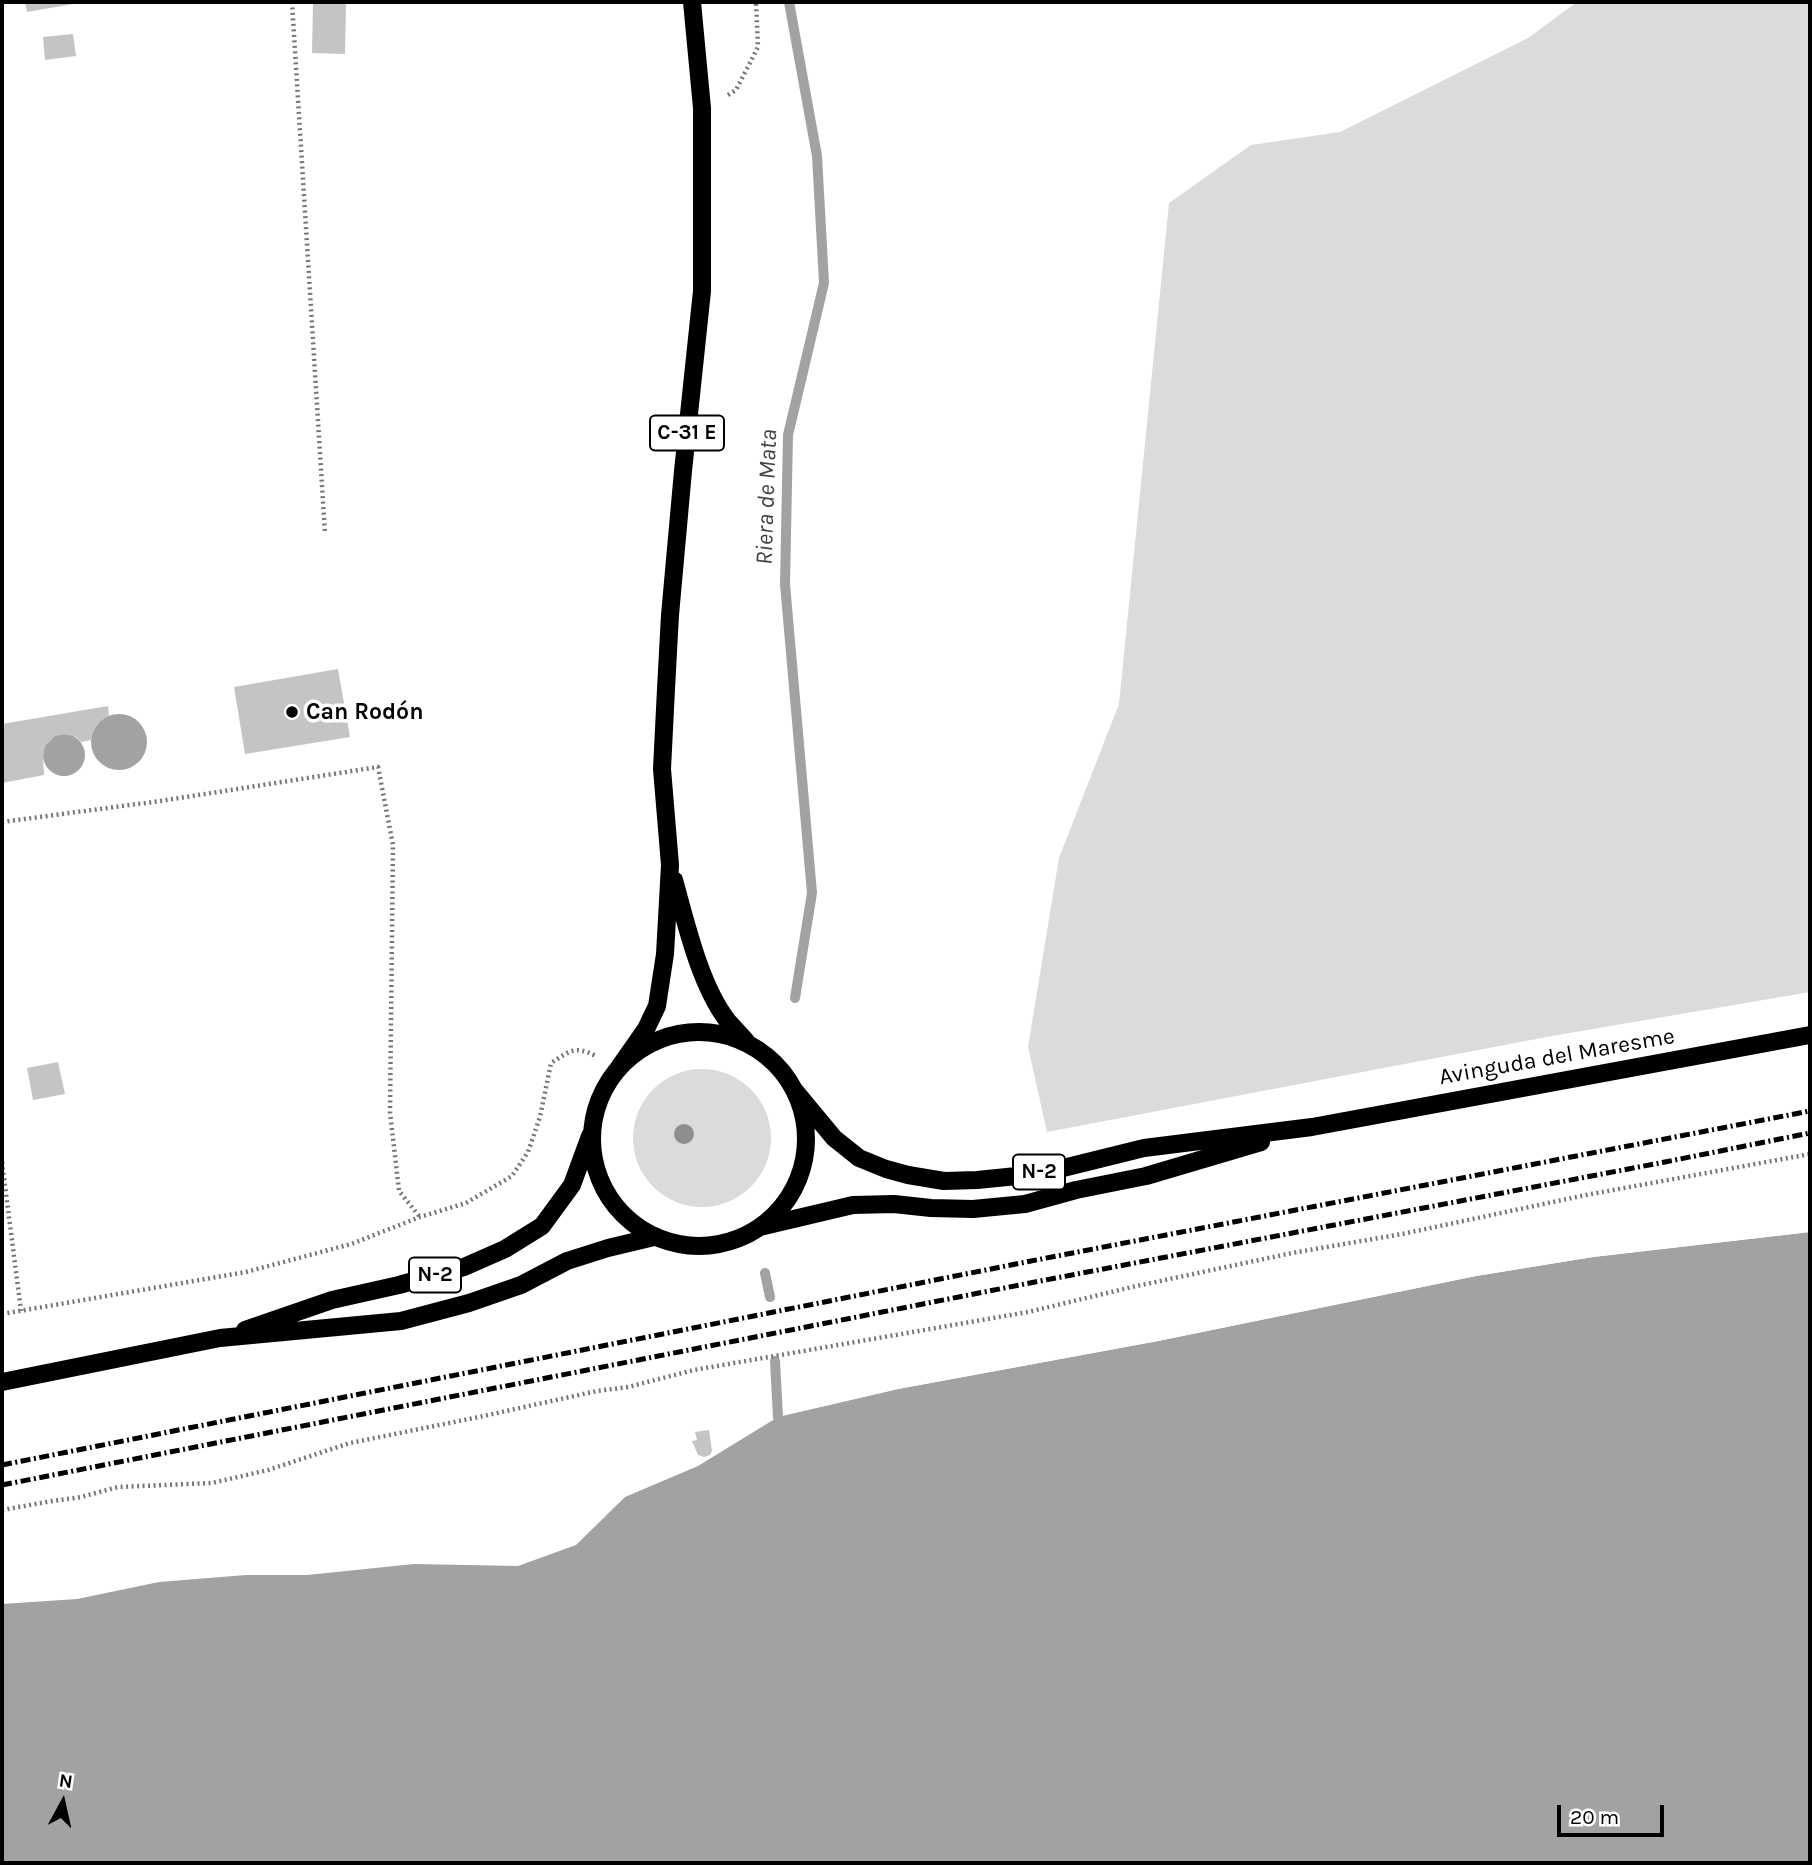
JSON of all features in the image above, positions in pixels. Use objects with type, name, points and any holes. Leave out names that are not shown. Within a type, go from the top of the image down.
[{"type":"main road","name":"C-31 E","points":[[618,1069],[646,1029],[657,1006],[666,954],[670,864],[662,769],[670,615],[702,290],[702,108],[692,2]]},
{"type":"main road","name":"C-31 E","points":[[670,864],[693,948],[710,991],[726,1019],[748,1043]]},
{"type":"main road","name":"N-2","points":[[220,1338],[332,1300],[464,1267],[505,1249],[542,1226],[572,1185],[592,1133],[600,1099],[618,1069],[639,1049],[665,1037],[693,1031],[721,1034],[748,1043],[767,1056],[783,1072],[795,1091],[805,1120],[806,1150],[799,1180],[783,1206],[761,1227],[736,1240],[709,1246],[680,1245],[653,1237],[627,1219],[607,1194],[595,1165],[592,1133]]},
{"type":"main road","name":"Avinguda del Maresme","points":[[795,1091],[834,1138],[859,1158],[908,1175],[944,1181],[1017,1176],[1059,1169],[1144,1148],[1312,1127],[1810,1035]]},
{"type":"main road","name":"Avinguda del Maresme","points":[[761,1227],[853,1205],[894,1204],[973,1209],[1025,1204],[1076,1190],[1146,1176],[1312,1127]]},
{"type":"main road","name":"N-2","points":[[2,1382],[220,1338],[401,1321],[469,1303],[521,1285],[567,1261],[653,1237]]},
{"type":"path","points":[[292,2],[325,534]]},
{"type":"path","points":[[702,108],[736,90],[758,47],[756,2]]},
{"type":"path","points":[[2,822],[147,803],[378,767],[393,845],[390,1112],[399,1191],[420,1217]]},
{"type":"path","points":[[2,1314],[246,1272],[351,1244],[420,1217],[467,1203],[512,1176],[528,1152],[540,1117],[551,1063],[570,1051],[583,1049],[618,1069]]},
{"type":"path","points":[[2,1510],[81,1497],[118,1487],[212,1483],[268,1470],[350,1443],[597,1391],[628,1387],[694,1370],[1028,1312],[1292,1253],[1810,1154]]},
{"type":"path","points":[[2,1162],[21,1311]]},
{"type":"shaded area","points":[[1577,2],[1810,2],[1810,992],[1552,1036],[1047,1132],[1028,1047],[1059,858],[1119,704],[1169,203],[1251,145],[1340,132],[1528,38]]},
{"type":"shaded area","points":[[119,714],[130,716],[139,722],[145,731],[145,753],[139,762],[130,768],[119,770],[108,768],[99,762],[93,753],[91,742],[93,731],[99,722],[108,716]]},
{"type":"shaded area","points":[[64,734],[79,740],[85,755],[79,770],[64,776],[49,770],[43,755],[49,740]]},
{"type":"shaded area","points":[[702,1069],[728,1074],[751,1089],[766,1112],[771,1138],[766,1164],[751,1187],[728,1202],[702,1207],[676,1202],[653,1187],[638,1164],[633,1138],[638,1112],[653,1089],[676,1074]]},
{"type":"shaded area","points":[[1810,1232],[1810,1863],[2,1863],[2,1604],[77,1599],[159,1582],[246,1575],[307,1575],[414,1564],[518,1566],[576,1545],[625,1497],[698,1466],[778,1417],[898,1389],[1158,1341],[1476,1276],[1593,1257]]},
{"type":"pier","points":[[1810,1228],[1810,1232],[1593,1257],[1476,1276],[1158,1341],[898,1389],[824,1406],[822,1403],[1475,1273],[1593,1254]]},
{"type":"building","points":[[25,2],[79,2],[79,3],[27,12]]},
{"type":"building","points":[[313,2],[346,2],[345,54],[312,53]]},
{"type":"building","points":[[73,34],[76,56],[45,60],[43,37]]},
{"type":"building","name":"Can Rodón","points":[[338,669],[350,737],[245,754],[234,687]]},
{"type":"building","points":[[108,706],[109,715],[97,724],[91,740],[81,742],[67,734],[55,736],[45,746],[44,775],[2,783],[2,724]]},
{"type":"building","points":[[58,1062],[65,1094],[33,1100],[27,1068]]},
{"type":"building","points":[[709,1430],[712,1451],[704,1457],[698,1455],[692,1441],[697,1440],[695,1432]]},
{"type":"waterway","name":"Riera de Mata","points":[[789,2],[817,156],[824,283],[788,435],[785,584],[812,893],[795,998]]},
{"type":"waterway","name":"Riera de Mata","points":[[765,1273],[770,1297]]},
{"type":"waterway","name":"Riera de Mata","points":[[775,1361],[778,1417]]},
{"type":"railway","points":[[2,1465],[1031,1261],[1810,1111]]},
{"type":"railway","points":[[2,1485],[1810,1133]]},
{"type":"place","name":"Can Rodón","points":[[292,712]]}]
